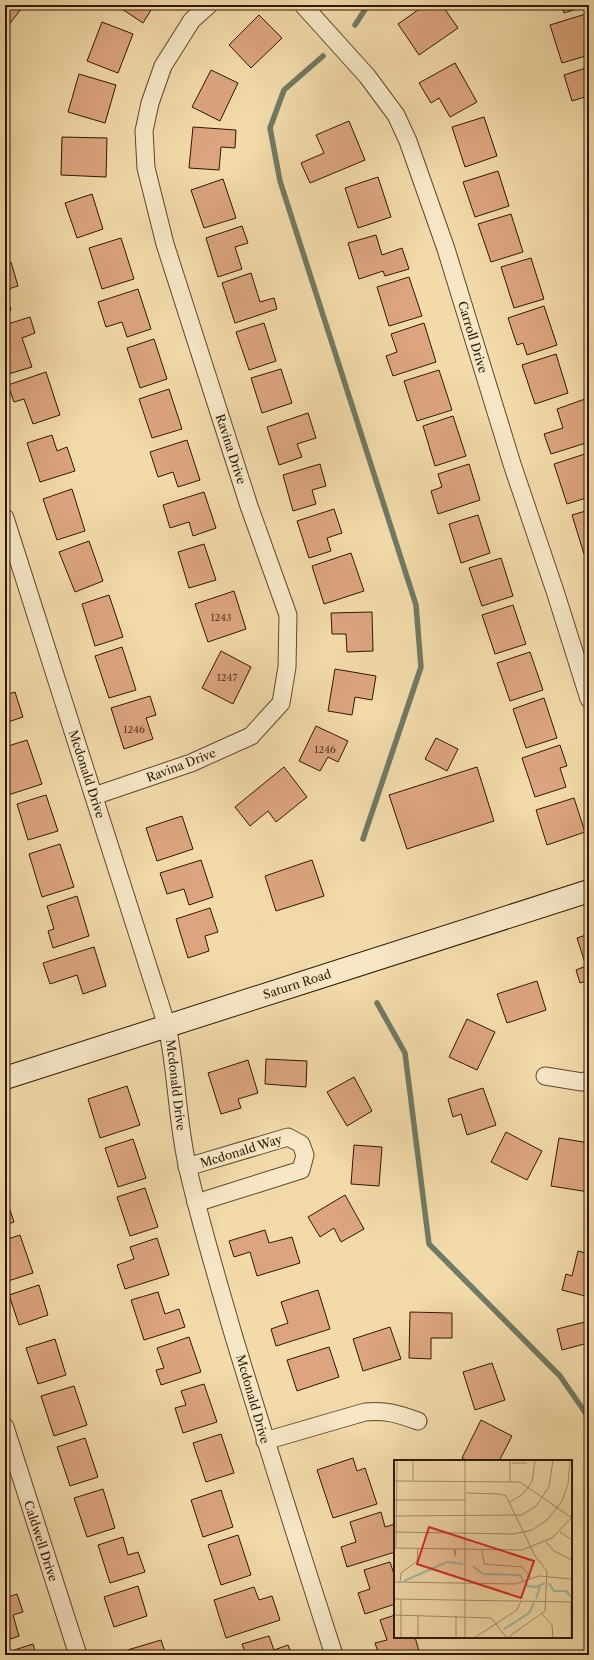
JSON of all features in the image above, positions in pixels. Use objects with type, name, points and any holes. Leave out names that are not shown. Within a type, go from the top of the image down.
[{"type":"street","name":"Ravina Drive","points":[[94,796],[191,763],[251,736],[281,703],[286,667],[288,615],[249,506],[168,251],[146,168],[144,131],[150,103],[163,66],[192,20],[209,5]]},
{"type":"street","name":"Carroll Drive","points":[[303,5],[367,76],[396,115],[408,141],[446,249],[512,464],[555,591],[589,699]]},
{"type":"street","name":"Mcdonald Drive","points":[[5,518],[168,1026],[172,1046],[175,1090],[187,1167],[196,1203],[265,1441],[334,1655]]},
{"type":"street","name":"Saturn Road","points":[[5,1078],[300,982],[589,891]]},
{"type":"street","points":[[545,1076],[582,1082],[589,1080]]},
{"type":"street","name":"Mcdonald Way","points":[[187,1167],[288,1137],[301,1144],[305,1155],[301,1170],[196,1203]]},
{"type":"street","points":[[265,1441],[366,1412],[381,1410],[418,1421]]},
{"type":"street","name":"Caldwell Drive","points":[[5,1427],[78,1655]]},
{"type":"building","points":[[5,5],[24,5],[8,26],[5,23]]},
{"type":"building","points":[[116,5],[154,5],[143,23]]},
{"type":"building","points":[[425,5],[442,5],[458,28],[419,55],[398,24]]},
{"type":"building","points":[[562,5],[589,5],[564,13]]},
{"type":"building","points":[[589,13],[589,55],[562,63],[550,25]]},
{"type":"building","points":[[259,15],[282,38],[251,68],[229,45]]},
{"type":"building","points":[[102,22],[133,34],[118,73],[87,61]]},
{"type":"building","points":[[455,63],[477,102],[450,117],[439,98],[431,103],[419,83]]},
{"type":"building","points":[[589,67],[589,99],[588,96],[572,101],[564,75]]},
{"type":"building","points":[[211,70],[238,83],[220,121],[192,107]]},
{"type":"building","points":[[79,74],[116,85],[105,123],[68,112]]},
{"type":"building","points":[[484,117],[497,156],[465,167],[452,127]]},
{"type":"building","points":[[349,121],[365,160],[310,183],[301,163],[324,153],[316,135]]},
{"type":"building","points":[[193,127],[236,130],[235,148],[221,147],[219,170],[189,168]]},
{"type":"building","points":[[62,137],[107,138],[106,177],[61,175]]},
{"type":"building","points":[[498,171],[509,206],[475,217],[463,182]]},
{"type":"building","points":[[378,177],[391,217],[358,228],[345,188]]},
{"type":"building","points":[[223,179],[236,218],[204,228],[191,190]]},
{"type":"building","points":[[92,194],[103,229],[77,238],[65,203]]},
{"type":"building","points":[[511,214],[523,252],[491,262],[478,224]]},
{"type":"building","points":[[242,226],[248,243],[235,247],[242,269],[218,277],[206,238]]},
{"type":"building","points":[[376,235],[382,255],[402,248],[409,269],[385,276],[383,271],[359,279],[348,243]]},
{"type":"building","points":[[121,238],[134,279],[102,289],[89,248]]},
{"type":"building","points":[[531,258],[544,299],[514,308],[501,267]]},
{"type":"building","points":[[11,262],[18,286],[5,290],[5,264]]},
{"type":"building","points":[[251,273],[260,302],[274,298],[277,309],[235,323],[222,283]]},
{"type":"building","points":[[409,277],[422,316],[389,326],[377,287]]},
{"type":"building","points":[[138,289],[151,329],[127,337],[122,322],[106,327],[98,302]]},
{"type":"building","points":[[5,291],[11,310],[5,312]]},
{"type":"building","points":[[544,306],[557,345],[527,355],[523,343],[517,345],[508,318]]},
{"type":"building","points":[[30,317],[35,333],[22,338],[32,367],[5,375],[5,325]]},
{"type":"building","points":[[264,323],[276,361],[249,370],[236,332]]},
{"type":"building","points":[[424,323],[436,362],[393,376],[386,356],[397,352],[391,334]]},
{"type":"building","points":[[154,339],[167,379],[140,388],[127,348]]},
{"type":"building","points":[[556,354],[568,393],[535,404],[522,365]]},
{"type":"building","points":[[281,369],[292,403],[262,413],[251,378]]},
{"type":"building","points":[[439,370],[452,410],[417,421],[404,381]]},
{"type":"building","points":[[46,372],[60,415],[33,424],[24,399],[14,402],[8,385]]},
{"type":"building","points":[[169,389],[182,429],[152,438],[139,399]]},
{"type":"building","points":[[585,399],[589,412],[589,442],[551,454],[544,434],[563,428],[557,409]]},
{"type":"building","points":[[308,413],[316,438],[297,444],[302,457],[279,465],[267,427]]},
{"type":"building","points":[[453,416],[466,456],[435,466],[423,426]]},
{"type":"building","points":[[52,435],[57,451],[67,447],[75,471],[40,482],[27,443]]},
{"type":"building","points":[[187,440],[200,480],[178,487],[173,472],[158,477],[150,452]]},
{"type":"building","points":[[588,453],[589,497],[567,504],[554,464]]},
{"type":"building","points":[[320,464],[326,486],[312,490],[316,504],[293,511],[283,475]]},
{"type":"building","points":[[469,464],[480,500],[438,514],[431,491],[442,487],[438,474]]},
{"type":"building","points":[[72,489],[85,531],[57,540],[43,499]]},
{"type":"building","points":[[204,492],[216,528],[193,536],[189,522],[170,528],[163,505]]},
{"type":"building","points":[[334,509],[342,533],[327,538],[331,551],[309,558],[297,521]]},
{"type":"building","points":[[589,510],[589,552],[584,554],[572,515]]},
{"type":"building","points":[[478,515],[490,553],[461,563],[449,524]]},
{"type":"building","points":[[89,541],[103,581],[75,592],[59,552]]},
{"type":"building","points":[[204,544],[216,580],[189,588],[178,552]]},
{"type":"building","points":[[351,553],[364,591],[324,604],[312,566]]},
{"type":"building","points":[[501,558],[513,596],[482,606],[469,568]]},
{"type":"building","points":[[234,591],[246,629],[208,642],[195,604]]},
{"type":"building","points":[[109,595],[123,637],[95,646],[82,604]]},
{"type":"building","points":[[513,605],[526,644],[495,654],[482,615]]},
{"type":"building","points":[[372,612],[373,651],[347,652],[346,634],[332,634],[331,613]]},
{"type":"building","points":[[122,647],[136,690],[109,698],[95,656]]},
{"type":"building","points":[[221,651],[251,667],[233,704],[202,688]]},
{"type":"building","points":[[530,652],[543,690],[510,701],[497,663]]},
{"type":"building","points":[[335,669],[376,676],[372,700],[355,697],[352,715],[328,711]]},
{"type":"building","points":[[5,670],[9,683],[5,684]]},
{"type":"building","points":[[15,692],[23,717],[5,723],[5,695]]},
{"type":"building","points":[[150,696],[156,715],[146,718],[153,739],[124,749],[111,708]]},
{"type":"building","points":[[544,698],[557,738],[526,748],[513,709]]},
{"type":"building","points":[[316,726],[348,741],[338,762],[328,757],[320,771],[299,761]]},
{"type":"building","points":[[436,738],[458,749],[447,771],[425,759]]},
{"type":"building","points":[[27,740],[42,784],[5,796],[5,747]]},
{"type":"building","points":[[560,745],[567,766],[560,768],[566,787],[535,797],[522,758]]},
{"type":"building","points":[[284,767],[307,797],[276,822],[268,811],[250,826],[235,807]]},
{"type":"building","points":[[477,767],[494,821],[407,849],[389,795]]},
{"type":"building","points":[[46,795],[58,831],[28,840],[17,804]]},
{"type":"building","points":[[574,798],[585,832],[547,845],[536,810]]},
{"type":"building","points":[[182,816],[193,849],[157,861],[146,828]]},
{"type":"building","points":[[60,844],[74,887],[42,897],[29,854]]},
{"type":"building","points":[[201,860],[213,897],[189,905],[184,889],[167,894],[160,873]]},
{"type":"building","points":[[312,860],[324,896],[276,911],[265,876]]},
{"type":"building","points":[[77,896],[89,936],[53,948],[48,931],[54,929],[47,906]]},
{"type":"building","points":[[210,908],[218,932],[205,936],[209,951],[188,958],[176,919]]},
{"type":"building","points":[[589,934],[589,980],[580,983],[576,970],[586,966],[577,938]]},
{"type":"building","points":[[94,947],[106,986],[83,994],[77,975],[50,984],[43,963]]},
{"type":"building","points":[[537,981],[546,1010],[507,1023],[497,994]]},
{"type":"building","points":[[5,988],[10,1005],[5,1006]]},
{"type":"building","points":[[589,994],[589,1008],[585,995]]},
{"type":"building","points":[[467,1019],[495,1032],[477,1070],[449,1057]]},
{"type":"building","points":[[266,1059],[307,1061],[306,1087],[265,1084]]},
{"type":"building","points":[[248,1060],[258,1093],[238,1099],[241,1108],[221,1114],[208,1073]]},
{"type":"building","points":[[354,1077],[372,1111],[347,1126],[327,1092]]},
{"type":"building","points":[[127,1086],[140,1125],[100,1138],[88,1099]]},
{"type":"building","points":[[483,1088],[496,1125],[467,1135],[461,1114],[453,1117],[448,1099]]},
{"type":"building","points":[[506,1132],[542,1151],[527,1180],[491,1162]]},
{"type":"building","points":[[559,1138],[589,1143],[589,1192],[551,1186]]},
{"type":"building","points":[[133,1139],[146,1178],[118,1187],[105,1148]]},
{"type":"building","points":[[354,1145],[382,1147],[379,1186],[351,1184]]},
{"type":"building","points":[[145,1188],[158,1227],[130,1236],[117,1197]]},
{"type":"building","points":[[5,1195],[14,1222],[5,1225]]},
{"type":"building","points":[[345,1195],[364,1229],[341,1242],[334,1228],[320,1237],[308,1217]]},
{"type":"building","points":[[265,1230],[269,1243],[292,1237],[300,1263],[257,1276],[250,1252],[234,1257],[229,1241]]},
{"type":"building","points":[[20,1235],[33,1273],[5,1282],[5,1240]]},
{"type":"building","points":[[157,1238],[169,1275],[125,1289],[117,1265],[134,1259],[130,1247]]},
{"type":"building","points":[[578,1251],[589,1254],[589,1297],[562,1290],[566,1274],[572,1276]]},
{"type":"building","points":[[39,1285],[48,1315],[19,1325],[9,1295]]},
{"type":"building","points":[[318,1290],[330,1329],[276,1346],[271,1329],[288,1323],[281,1302]]},
{"type":"building","points":[[158,1292],[165,1314],[179,1309],[185,1327],[144,1340],[131,1300]]},
{"type":"building","points":[[410,1312],[452,1313],[452,1338],[431,1338],[431,1359],[409,1358]]},
{"type":"building","points":[[589,1321],[589,1346],[588,1343],[562,1350],[557,1329]]},
{"type":"building","points":[[390,1327],[401,1359],[363,1371],[353,1339]]},
{"type":"building","points":[[189,1337],[201,1372],[161,1385],[156,1370],[164,1368],[157,1348]]},
{"type":"building","points":[[55,1339],[66,1375],[38,1384],[26,1348]]},
{"type":"building","points":[[329,1347],[339,1377],[297,1391],[287,1360]]},
{"type":"building","points":[[492,1363],[505,1400],[475,1410],[463,1372]]},
{"type":"building","points":[[204,1384],[217,1422],[183,1433],[175,1408],[186,1405],[181,1391]]},
{"type":"building","points":[[74,1386],[87,1425],[54,1436],[41,1396]]},
{"type":"building","points":[[481,1420],[512,1436],[500,1460],[467,1460],[462,1458]]},
{"type":"building","points":[[221,1434],[234,1473],[206,1482],[193,1443]]},
{"type":"building","points":[[85,1438],[98,1477],[70,1486],[57,1447]]},
{"type":"building","points":[[353,1458],[357,1471],[365,1468],[377,1504],[333,1518],[317,1470]]},
{"type":"building","points":[[103,1489],[115,1528],[87,1537],[74,1498]]},
{"type":"building","points":[[221,1490],[233,1527],[203,1537],[191,1500]]},
{"type":"building","points":[[381,1512],[385,1527],[394,1524],[394,1552],[347,1567],[341,1547],[356,1542],[350,1522]]},
{"type":"building","points":[[238,1535],[251,1575],[221,1585],[208,1545]]},
{"type":"building","points":[[123,1537],[128,1555],[138,1552],[145,1572],[110,1583],[98,1545]]},
{"type":"building","points":[[390,1562],[394,1574],[394,1604],[365,1614],[358,1593],[370,1589],[364,1570]]},
{"type":"building","points":[[138,1586],[147,1616],[114,1627],[104,1597]]},
{"type":"building","points":[[254,1587],[259,1600],[272,1596],[280,1620],[226,1638],[214,1600]]},
{"type":"building","points":[[17,1594],[23,1612],[13,1615],[19,1636],[5,1641],[5,1598]]},
{"type":"building","points":[[394,1615],[394,1638],[415,1638],[419,1651],[405,1655],[379,1655],[375,1643],[387,1640],[380,1620]]},
{"type":"building","points":[[269,1636],[274,1650],[288,1645],[292,1655],[246,1655],[242,1644]]},
{"type":"building","points":[[161,1640],[166,1655],[122,1655],[121,1652]]},
{"type":"building","points":[[33,1644],[36,1655],[5,1655],[5,1653]]},
{"type":"waterway","points":[[355,25],[368,5]]},
{"type":"waterway","points":[[323,56],[284,90],[270,128],[280,181],[416,605],[421,667],[363,839]]},
{"type":"waterway","points":[[377,1003],[405,1053],[429,1244],[560,1376],[589,1418]]}]
